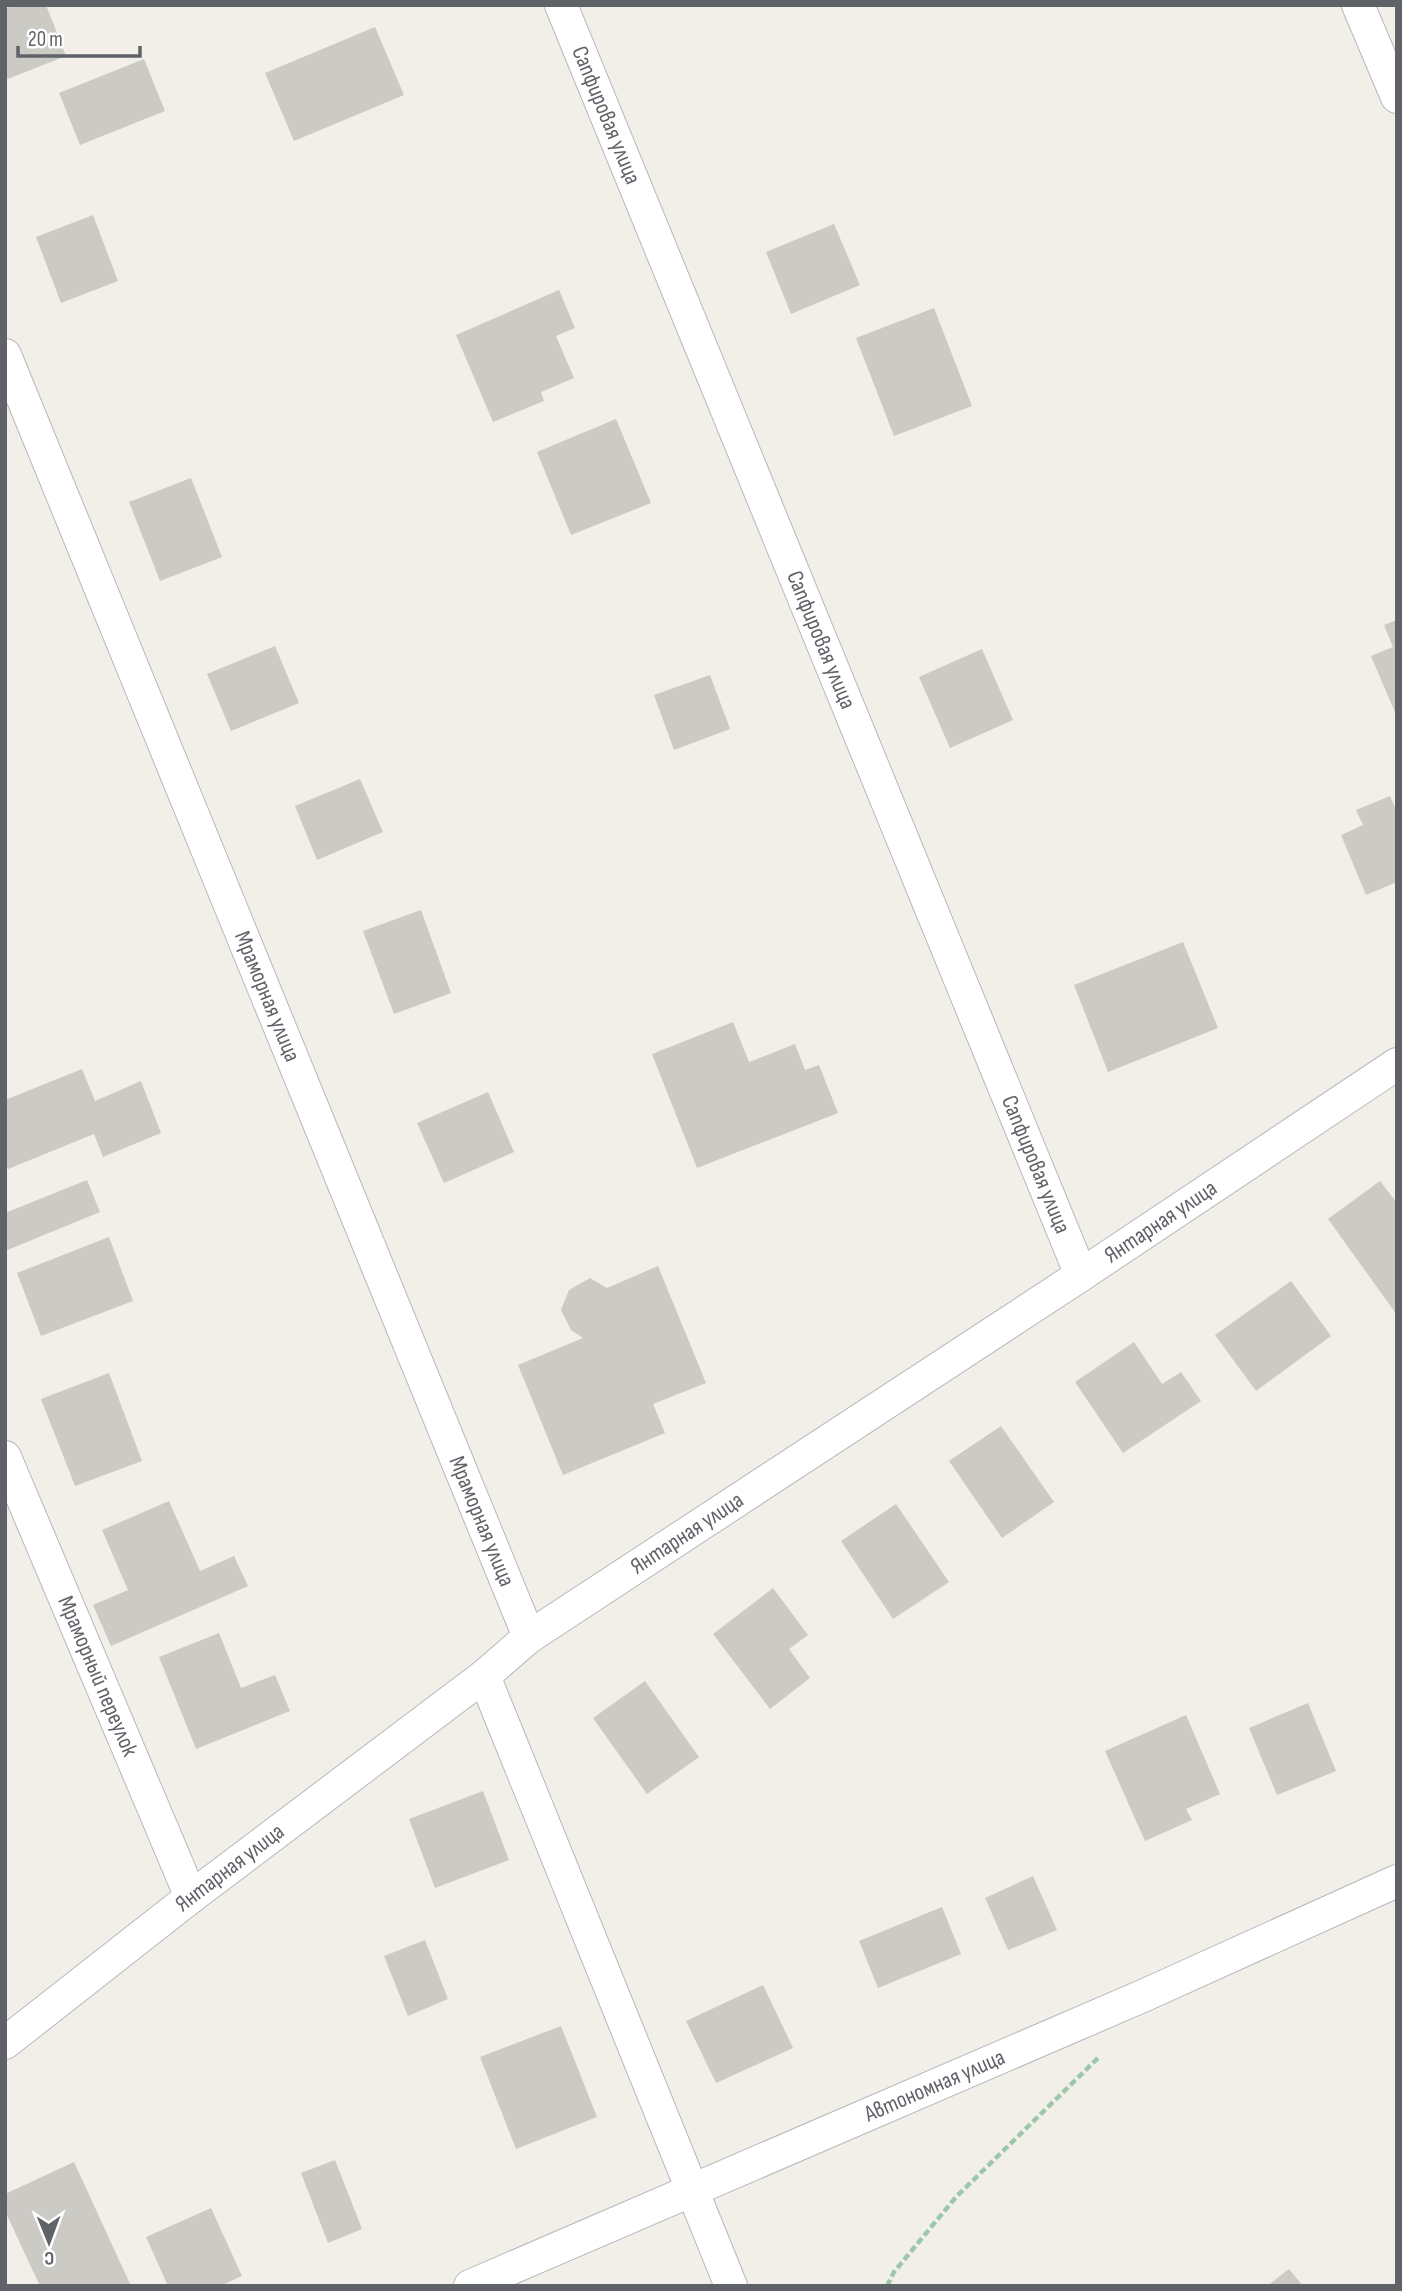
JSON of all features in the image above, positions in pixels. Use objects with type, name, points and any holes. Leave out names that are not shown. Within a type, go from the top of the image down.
[{"type":"street","name":"Сапфировая улица","points":[[561,5],[1081,1275]]},
{"type":"street","points":[[1358,5],[1397,97]]},
{"type":"street","name":"Мраморная улица","points":[[5,355],[529,1637]]},
{"type":"street","name":"Янтарная улица","points":[[5,2043],[191,1897],[484,1676],[529,1637],[1397,1064]]},
{"type":"street","name":"Мраморный переулок","points":[[5,1457],[191,1897]]},
{"type":"street","points":[[484,1676],[731,2286]]},
{"type":"street","name":"Автономная улица","points":[[470,2286],[1145,1995],[1397,1881]]},
{"type":"path","points":[[887,2286],[894,2272],[956,2197],[1105,2050]]},
{"type":"building","points":[[14,5],[46,5],[66,56],[5,80],[5,9]]},
{"type":"building","points":[[375,27],[404,95],[294,141],[265,73]]},
{"type":"building","points":[[144,59],[165,111],[80,145],[59,93]]},
{"type":"building","points":[[93,215],[118,281],[61,303],[36,237]]},
{"type":"building","points":[[834,224],[860,285],[791,314],[766,252]]},
{"type":"building","points":[[559,290],[575,328],[556,336],[574,378],[541,392],[544,401],[493,422],[456,335]]},
{"type":"building","points":[[934,308],[972,406],[894,436],[856,338]]},
{"type":"building","points":[[616,419],[651,503],[571,535],[537,452]]},
{"type":"building","points":[[191,478],[222,557],[160,581],[129,502]]},
{"type":"building","points":[[1397,620],[1397,717],[1371,656],[1393,647],[1384,625]]},
{"type":"building","points":[[275,646],[299,703],[231,731],[207,674]]},
{"type":"building","points":[[982,649],[1013,720],[950,748],[919,677]]},
{"type":"building","points":[[710,675],[730,729],[674,750],[654,695]]},
{"type":"building","points":[[360,779],[383,832],[317,860],[295,806]]},
{"type":"building","points":[[1390,796],[1397,812],[1397,882],[1366,895],[1341,835],[1363,825],[1356,810]]},
{"type":"building","points":[[421,910],[451,993],[394,1014],[363,931]]},
{"type":"building","points":[[1183,942],[1218,1028],[1108,1072],[1074,985]]},
{"type":"building","points":[[733,1022],[749,1062],[795,1044],[805,1070],[819,1065],[838,1113],[697,1168],[652,1054]]},
{"type":"building","points":[[82,1069],[95,1101],[141,1081],[161,1133],[103,1157],[94,1134],[8,1169],[5,1163],[5,1100]]},
{"type":"building","points":[[488,1092],[514,1152],[444,1183],[417,1123]]},
{"type":"building","points":[[87,1180],[100,1212],[5,1251],[5,1213]]},
{"type":"building","points":[[1380,1181],[1397,1203],[1397,1315],[1328,1219]]},
{"type":"building","points":[[109,1237],[133,1301],[41,1336],[17,1273]]},
{"type":"building","points":[[658,1266],[706,1383],[653,1404],[665,1433],[563,1475],[518,1365],[583,1338],[571,1330],[561,1310],[569,1290],[590,1278],[607,1288]]},
{"type":"building","points":[[1291,1281],[1331,1336],[1256,1391],[1215,1335]]},
{"type":"building","points":[[1134,1342],[1162,1384],[1181,1372],[1201,1401],[1123,1453],[1075,1382]]},
{"type":"building","points":[[109,1373],[142,1461],[75,1486],[41,1399]]},
{"type":"building","points":[[1001,1426],[1054,1502],[1002,1538],[949,1461]]},
{"type":"building","points":[[169,1501],[200,1571],[234,1556],[248,1586],[111,1646],[93,1605],[128,1590],[102,1530]]},
{"type":"building","points":[[896,1504],[949,1582],[893,1619],[841,1541]]},
{"type":"building","points":[[773,1588],[808,1635],[789,1649],[810,1678],[770,1709],[713,1634]]},
{"type":"building","points":[[219,1633],[241,1688],[275,1675],[290,1711],[196,1749],[159,1657]]},
{"type":"building","points":[[645,1681],[699,1757],[647,1794],[593,1718]]},
{"type":"building","points":[[1308,1703],[1336,1771],[1277,1795],[1249,1728]]},
{"type":"building","points":[[1186,1715],[1220,1794],[1186,1809],[1192,1820],[1145,1841],[1105,1751]]},
{"type":"building","points":[[483,1791],[509,1860],[435,1888],[409,1819]]},
{"type":"building","points":[[1033,1876],[1057,1930],[1008,1950],[985,1898]]},
{"type":"building","points":[[942,1907],[961,1954],[878,1988],[859,1941]]},
{"type":"building","points":[[425,1940],[448,1999],[408,2016],[384,1956]]},
{"type":"building","points":[[763,1985],[793,2048],[716,2083],[686,2021]]},
{"type":"building","points":[[561,2026],[597,2117],[516,2149],[480,2057]]},
{"type":"building","points":[[335,2160],[362,2229],[328,2243],[301,2173]]},
{"type":"building","points":[[74,2162],[131,2286],[40,2286],[5,2211],[5,2194]]},
{"type":"building","points":[[211,2208],[242,2276],[220,2286],[168,2286],[146,2237]]},
{"type":"building","points":[[1289,2269],[1303,2286],[1267,2286]]}]
